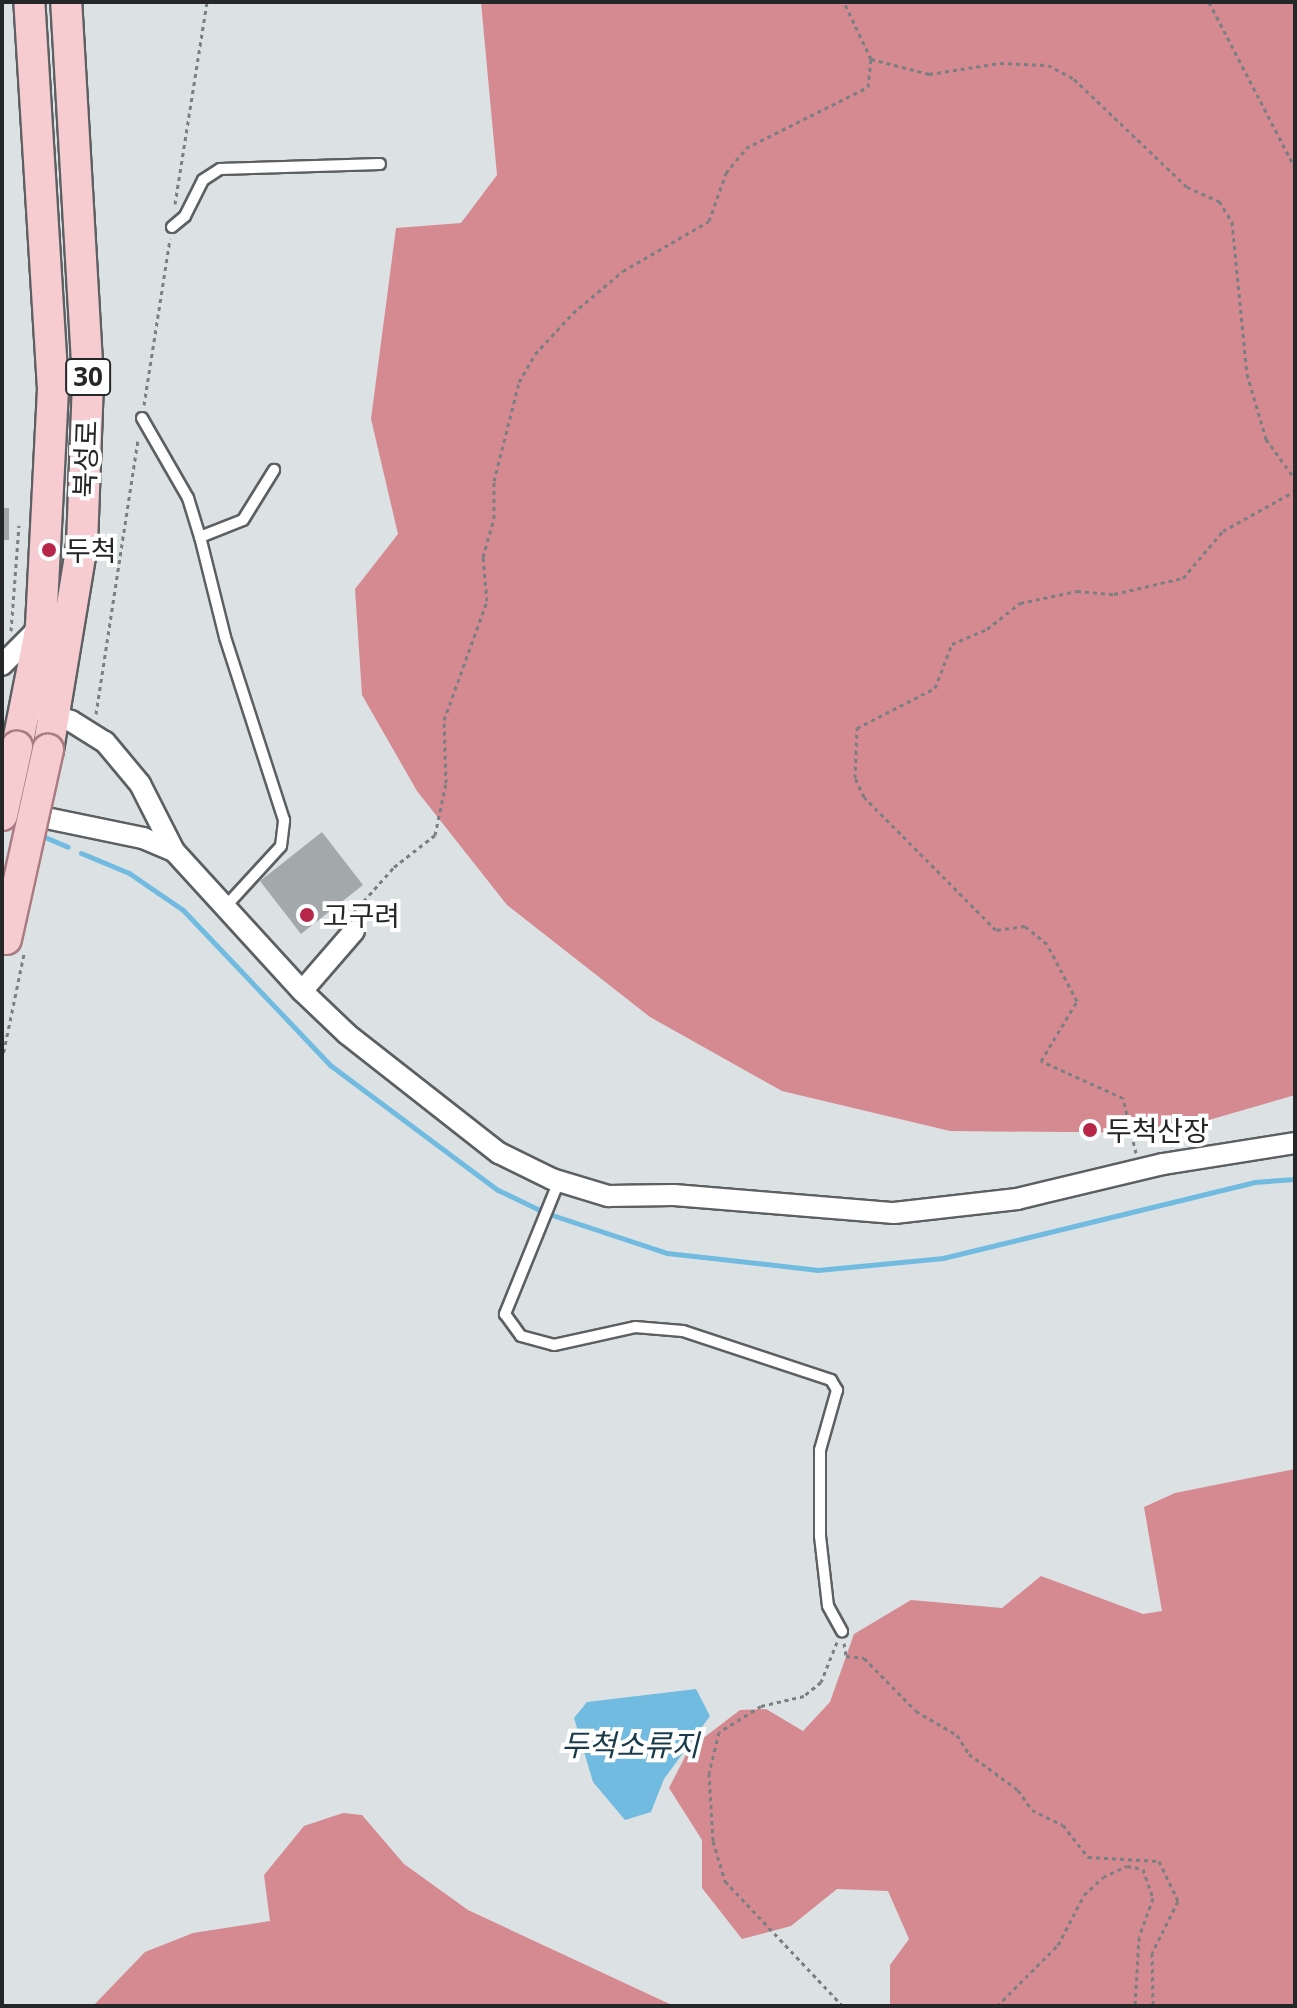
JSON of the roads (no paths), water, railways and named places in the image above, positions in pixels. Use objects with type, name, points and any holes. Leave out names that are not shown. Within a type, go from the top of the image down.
[{"type":"main road","name":"북성로","points":[[11,949],[48,750],[40,710],[41,626],[53,389],[29,2]]},
{"type":"main road","name":"북성로","points":[[2,815],[17,747],[40,710],[82,545],[88,380],[66,2]]},
{"type":"street","points":[[7,659],[41,626]]},
{"type":"street","points":[[40,710],[93,732],[140,784],[174,851],[302,991],[347,1034],[488,1144],[557,1186],[608,1196],[674,1195],[894,1213],[1017,1199],[1136,1170],[1295,1143]]},
{"type":"street","points":[[2,805],[143,838],[174,851]]},
{"type":"street","points":[[302,991],[354,931]]},
{"type":"lane","points":[[172,227],[185,216],[203,180],[220,169],[380,164]]},
{"type":"lane","points":[[142,418],[172,466],[200,537],[225,637],[284,820],[281,846],[226,906]]},
{"type":"lane","points":[[200,537],[243,520],[274,470]]},
{"type":"lane","points":[[557,1186],[505,1314],[521,1336],[554,1345],[635,1327],[683,1331],[831,1380],[837,1390],[820,1450],[820,1536],[828,1606],[842,1631]]},
{"type":"water","name":"두척소류지","points":[[696,1689],[710,1716],[664,1779],[651,1812],[625,1820],[593,1782],[574,1718],[587,1702]]},
{"type":"waterway","points":[[40,835],[68,847]]},
{"type":"waterway","points":[[81,853],[129,873],[183,910],[330,1065],[498,1190],[546,1213],[667,1253],[818,1270],[943,1258],[1254,1182],[1295,1179]]},
{"type":"place","name":"두척","points":[[49,550]]},
{"type":"place","name":"고구려","points":[[307,915]]},
{"type":"place","name":"두척산장","points":[[1090,1130]]}]
